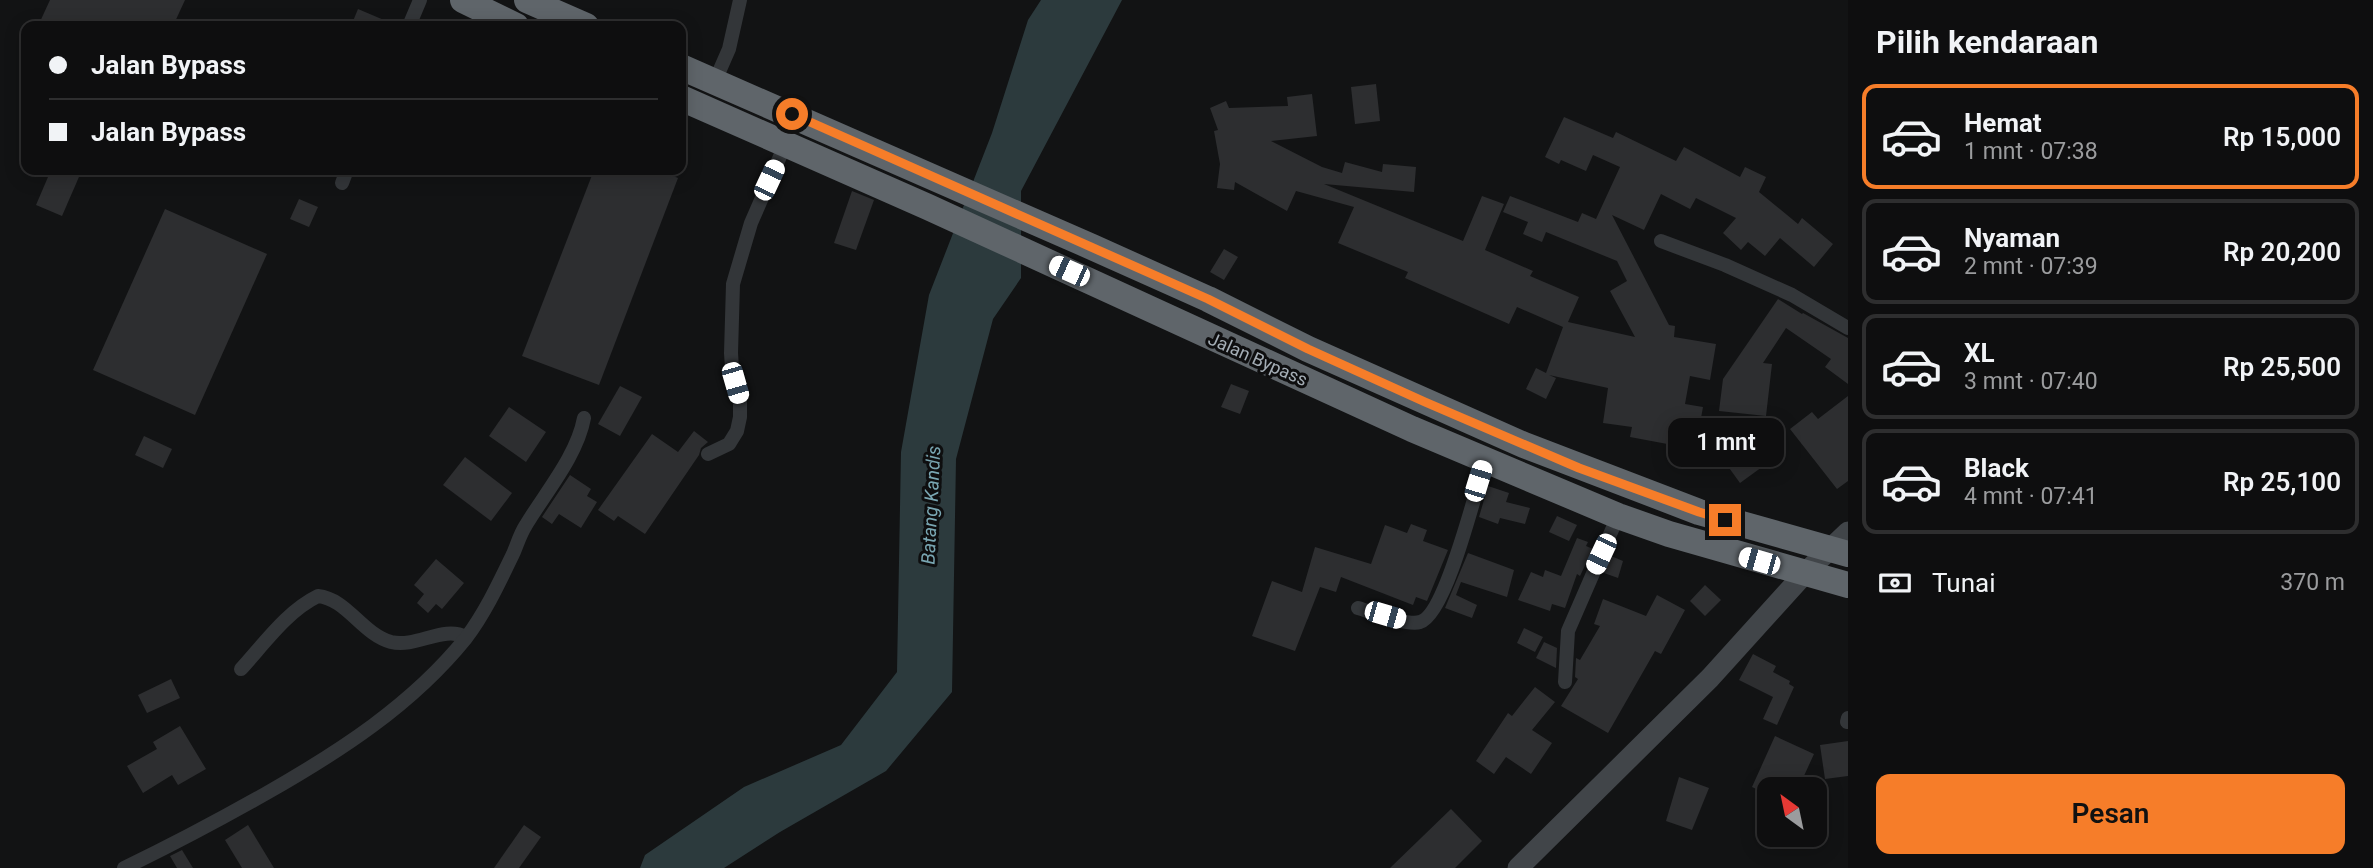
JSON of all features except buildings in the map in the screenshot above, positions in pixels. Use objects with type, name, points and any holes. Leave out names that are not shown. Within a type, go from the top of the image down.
[{"type":"highway","points":[[463,0],[506,21]]},
{"type":"highway","points":[[527,0],[575,21]]},
{"type":"highway","name":"Jalan Bypass","points":[[686,68],[945,181],[1425,402],[1579,468],[1699,512],[1842,545]]},
{"type":"highway","name":"Jalan Bypass","points":[[686,100],[928,207],[1485,461],[1669,534],[1848,585]]},
{"type":"highway","points":[[1412,429],[1425,402]]},
{"type":"street","points":[[411,21],[420,0]]},
{"type":"street","points":[[715,81],[729,49],[740,0]]},
{"type":"street","points":[[708,454],[729,444],[737,430],[740,399],[731,353],[733,284],[751,223],[785,145]]},
{"type":"street","points":[[1661,241],[1726,265],[1781,290],[1848,328]]},
{"type":"street","points":[[124,868],[147,863],[324,761],[424,684],[466,637],[492,596],[525,526],[557,478],[582,430],[584,418]]},
{"type":"street","points":[[1358,608],[1412,623],[1422,622],[1432,615],[1447,584],[1485,461]]},
{"type":"street","points":[[1565,682],[1568,631],[1618,516]]},
{"type":"street","points":[[1518,868],[1710,678],[1806,572],[1842,545]]},
{"type":"street","points":[[241,669],[287,619],[306,602],[318,596],[335,601],[364,628],[390,641],[418,642],[457,632],[466,637]]},
{"type":"water","name":"Batang Kandis","points":[[1041,0],[1122,0],[1021,191],[1021,278],[993,319],[956,459],[952,692],[886,771],[780,832],[724,868],[640,868],[645,855],[744,787],[841,745],[897,672],[901,452],[929,295],[992,133],[1028,20]]},
{"type":"route","points":[[792,114],[1208,299],[1308,349],[1425,402],[1579,468],[1725,520]]}]
